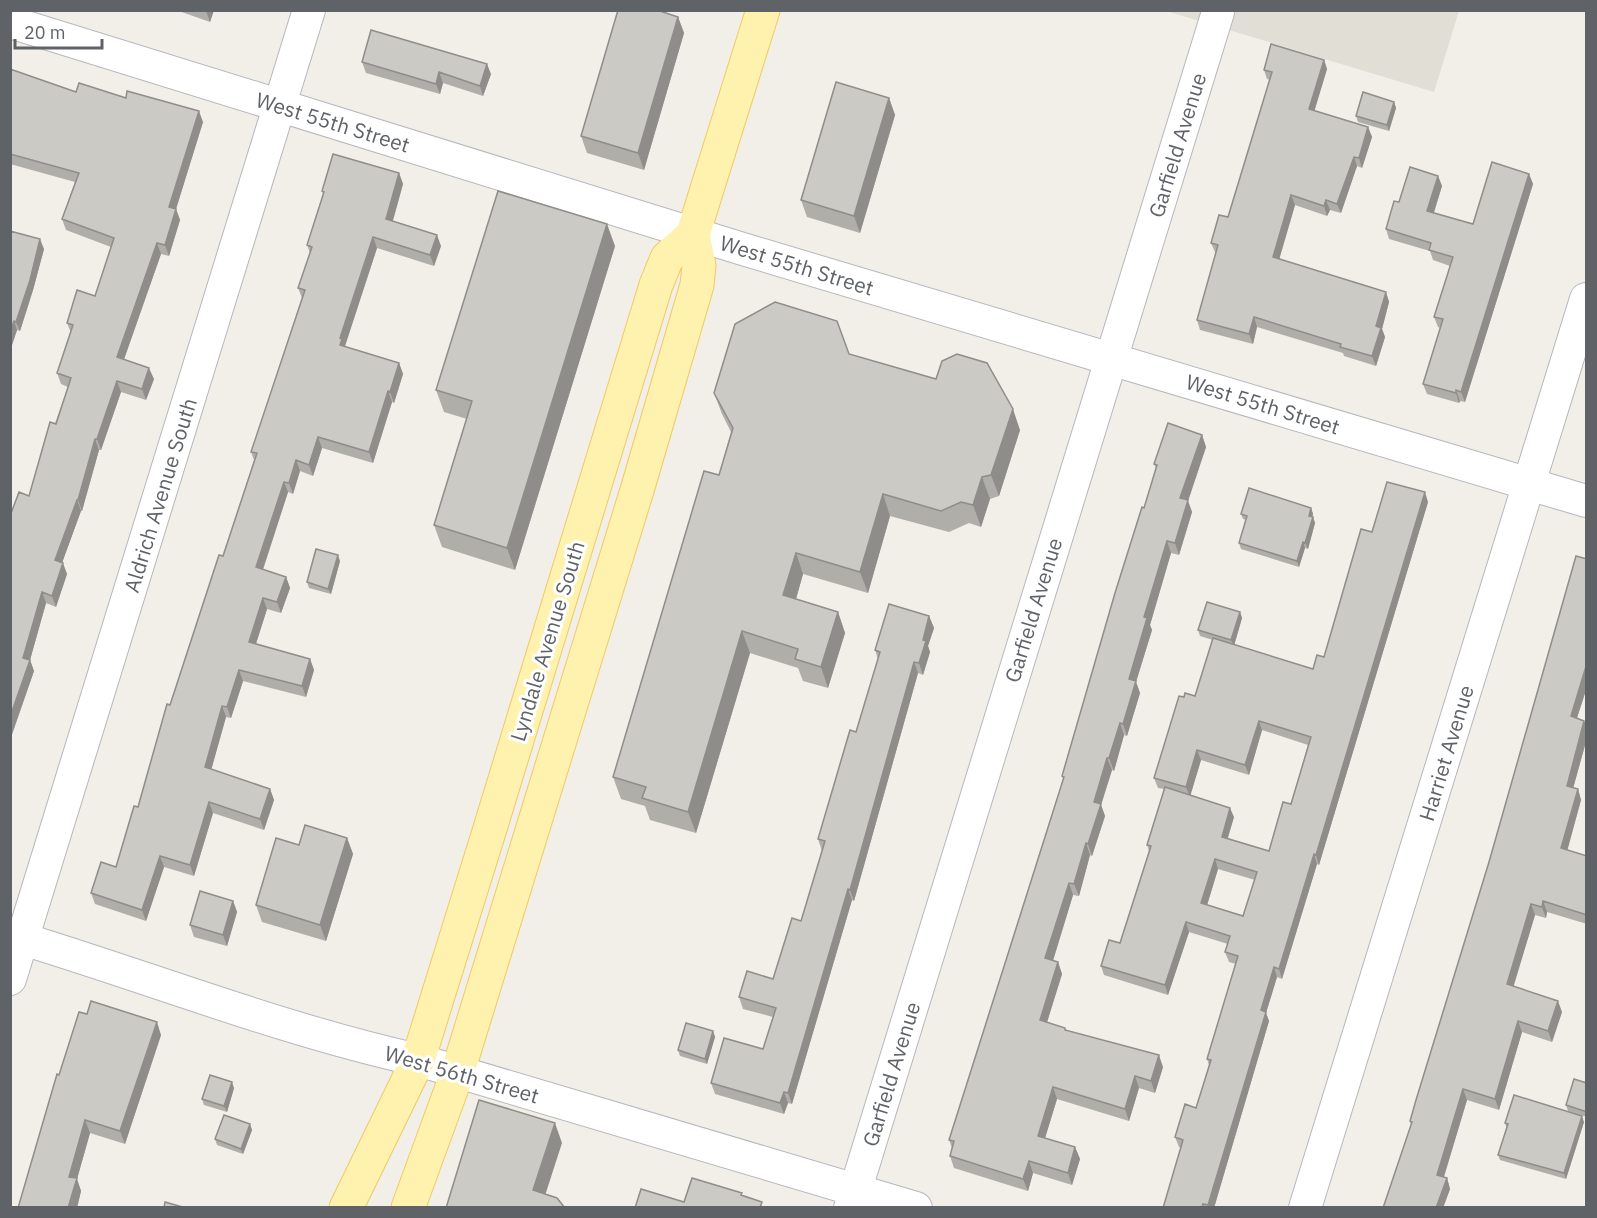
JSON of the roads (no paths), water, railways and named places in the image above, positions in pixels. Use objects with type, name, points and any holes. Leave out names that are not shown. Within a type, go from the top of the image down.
[{"type":"main road","name":"Lyndale Avenue South","points":[[408,1208],[458,1071],[697,285],[699,266],[693,234],[763,10]]},
{"type":"main road","name":"Lyndale Avenue South","points":[[346,1208],[418,1060],[656,285],[667,258],[693,234]]},
{"type":"street","name":"Aldrich Avenue South","points":[[10,979],[17,937],[309,10]]},
{"type":"street","name":"Garfield Avenue","points":[[852,1199],[1218,12]]},
{"type":"street","name":"West 55th Street","points":[[10,22],[693,234],[1587,501]]},
{"type":"street","name":"Harriet Avenue","points":[[1305,1208],[1587,299]]},
{"type":"street","name":"West 56th Street","points":[[17,937],[254,1014],[382,1052],[458,1071],[852,1199],[916,1208]]}]
